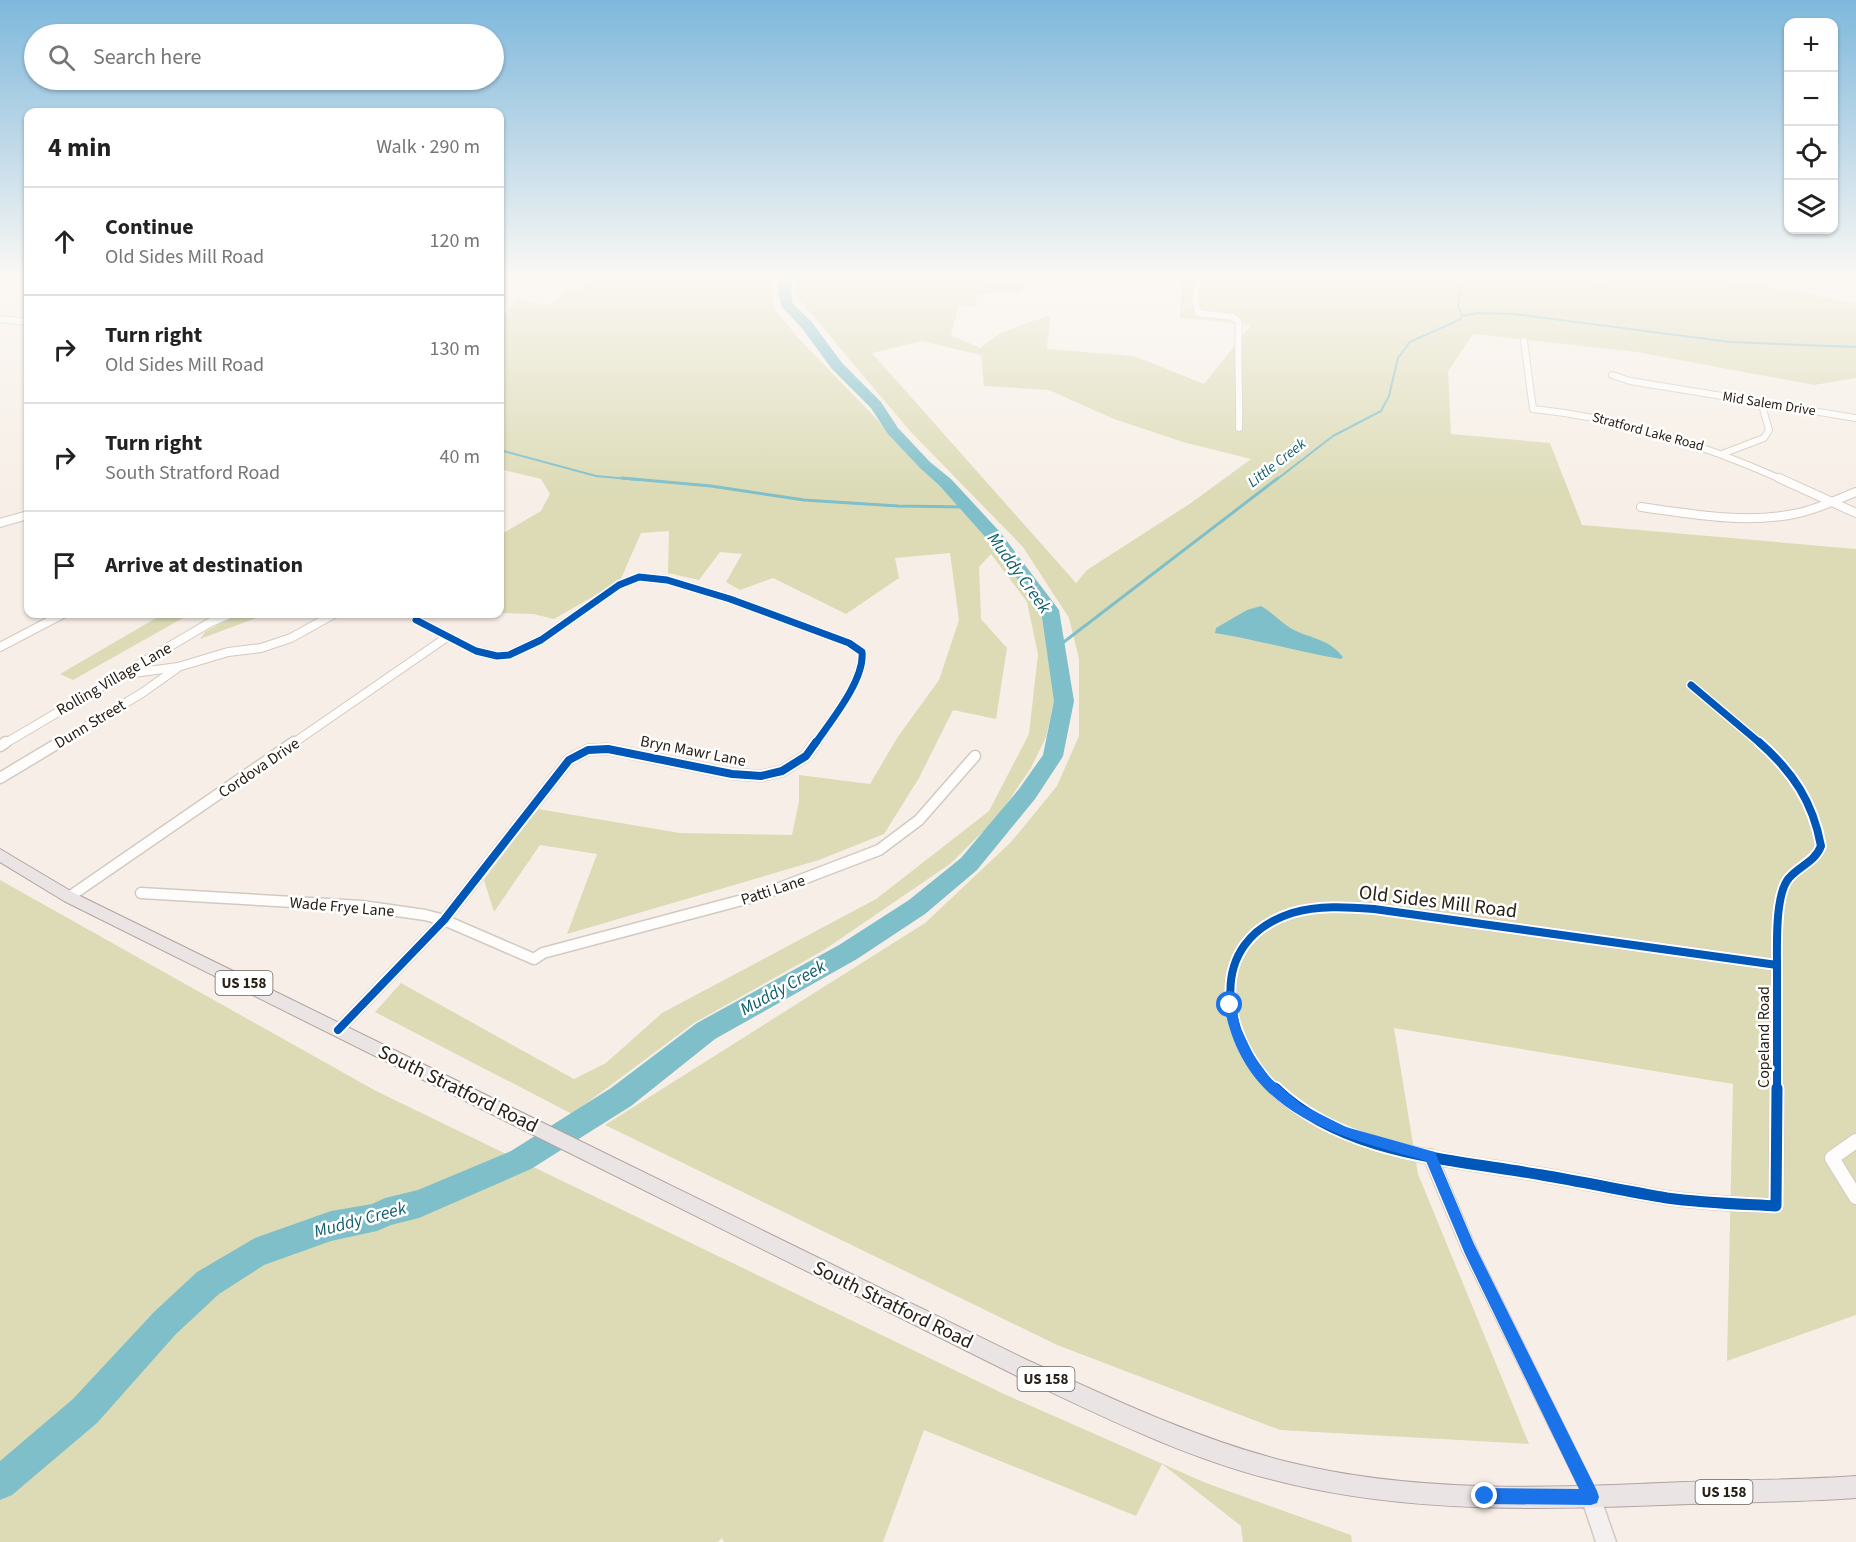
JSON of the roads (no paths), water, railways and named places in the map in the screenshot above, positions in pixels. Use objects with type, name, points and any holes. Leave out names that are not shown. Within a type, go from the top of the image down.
[{"type":"main road","name":"South Stratford Road","points":[[0,855],[69,897],[1020,1367],[1160,1431],[1229,1456],[1286,1472],[1346,1484],[1392,1490],[1485,1496],[1591,1497],[1856,1487]]},
{"type":"main road","points":[[1591,1497],[1606,1542]]},
{"type":"street","points":[[1238,350],[1237,362],[1240,372],[1239,428]]},
{"type":"street","name":"Stratford Lake Road","points":[[1525,350],[1533,409],[1613,420],[1683,439],[1856,513]]},
{"type":"street","name":"Mid Salem Drive","points":[[1612,375],[1630,381],[1856,418]]},
{"type":"street","points":[[1722,454],[1764,438],[1769,430],[1761,402]]},
{"type":"street","points":[[1641,507],[1756,519],[1797,514],[1856,492]]},
{"type":"street","points":[[0,523],[24,516]]},
{"type":"street","name":"Bryn Mawr Lane","points":[[338,1030],[444,920],[538,798],[577,754],[598,748],[608,749],[732,774],[754,776],[772,774],[799,761],[814,746],[850,691],[863,660],[862,652],[856,647],[789,620],[682,584],[647,577],[635,578],[619,585],[551,632],[512,654],[499,657],[447,637],[416,620]]},
{"type":"street","points":[[0,647],[55,618]]},
{"type":"street","name":"Rolling Village Lane","points":[[0,746],[223,618]]},
{"type":"street","points":[[122,675],[178,667],[228,652],[261,648],[291,639],[327,618]]},
{"type":"street","name":"Cordova Drive","points":[[69,897],[447,637]]},
{"type":"street","name":"Dunn Street","points":[[0,778],[142,693],[178,667]]},
{"type":"street","name":"Copeland Road","points":[[1691,685],[1754,739],[1797,781],[1807,800],[1819,834],[1820,853],[1798,869],[1784,886],[1778,965],[1776,1206]]},
{"type":"street","name":"Patti Lane","points":[[534,959],[543,952],[761,895],[879,850],[892,844],[914,825],[975,756]]},
{"type":"street","name":"Wade Frye Lane","points":[[141,893],[362,906],[444,920],[534,959]]},
{"type":"street","name":"Old Sides Mill Road","points":[[1776,1206],[1686,1200],[1430,1156],[1344,1132],[1317,1120],[1280,1096],[1250,1060],[1234,1027],[1230,985],[1238,956],[1255,934],[1267,925],[1294,912],[1316,908],[1374,909],[1778,965]]},
{"type":"street","points":[[1856,1141],[1832,1158],[1856,1197]]},
{"type":"street","points":[[1430,1156],[1460,1230],[1591,1497]]},
{"type":"water","points":[[1261,606],[1288,627],[1325,642],[1343,657],[1341,659],[1325,656],[1215,633],[1216,628],[1247,610]]},
{"type":"waterway","name":"Muddy Creek","points":[[0,1483],[85,1411],[165,1323],[208,1283],[255,1253],[331,1226],[377,1217],[385,1212],[419,1204],[521,1160],[621,1097],[706,1031],[848,952],[917,907],[969,864],[1027,794],[1053,756],[1064,701],[1050,610],[994,536],[945,482],[925,465],[893,431],[876,405],[837,366],[825,350]]},
{"type":"waterway","name":"Little Creek","points":[[1276,480],[1333,436],[1381,411],[1389,396],[1398,358],[1404,350]]},
{"type":"waterway","points":[[504,451],[596,476],[639,480]]},
{"type":"waterway","points":[[622,478],[711,486],[804,500],[898,506],[966,507]]},
{"type":"waterway","name":"Little Creek","points":[[1056,648],[1278,478]]}]
